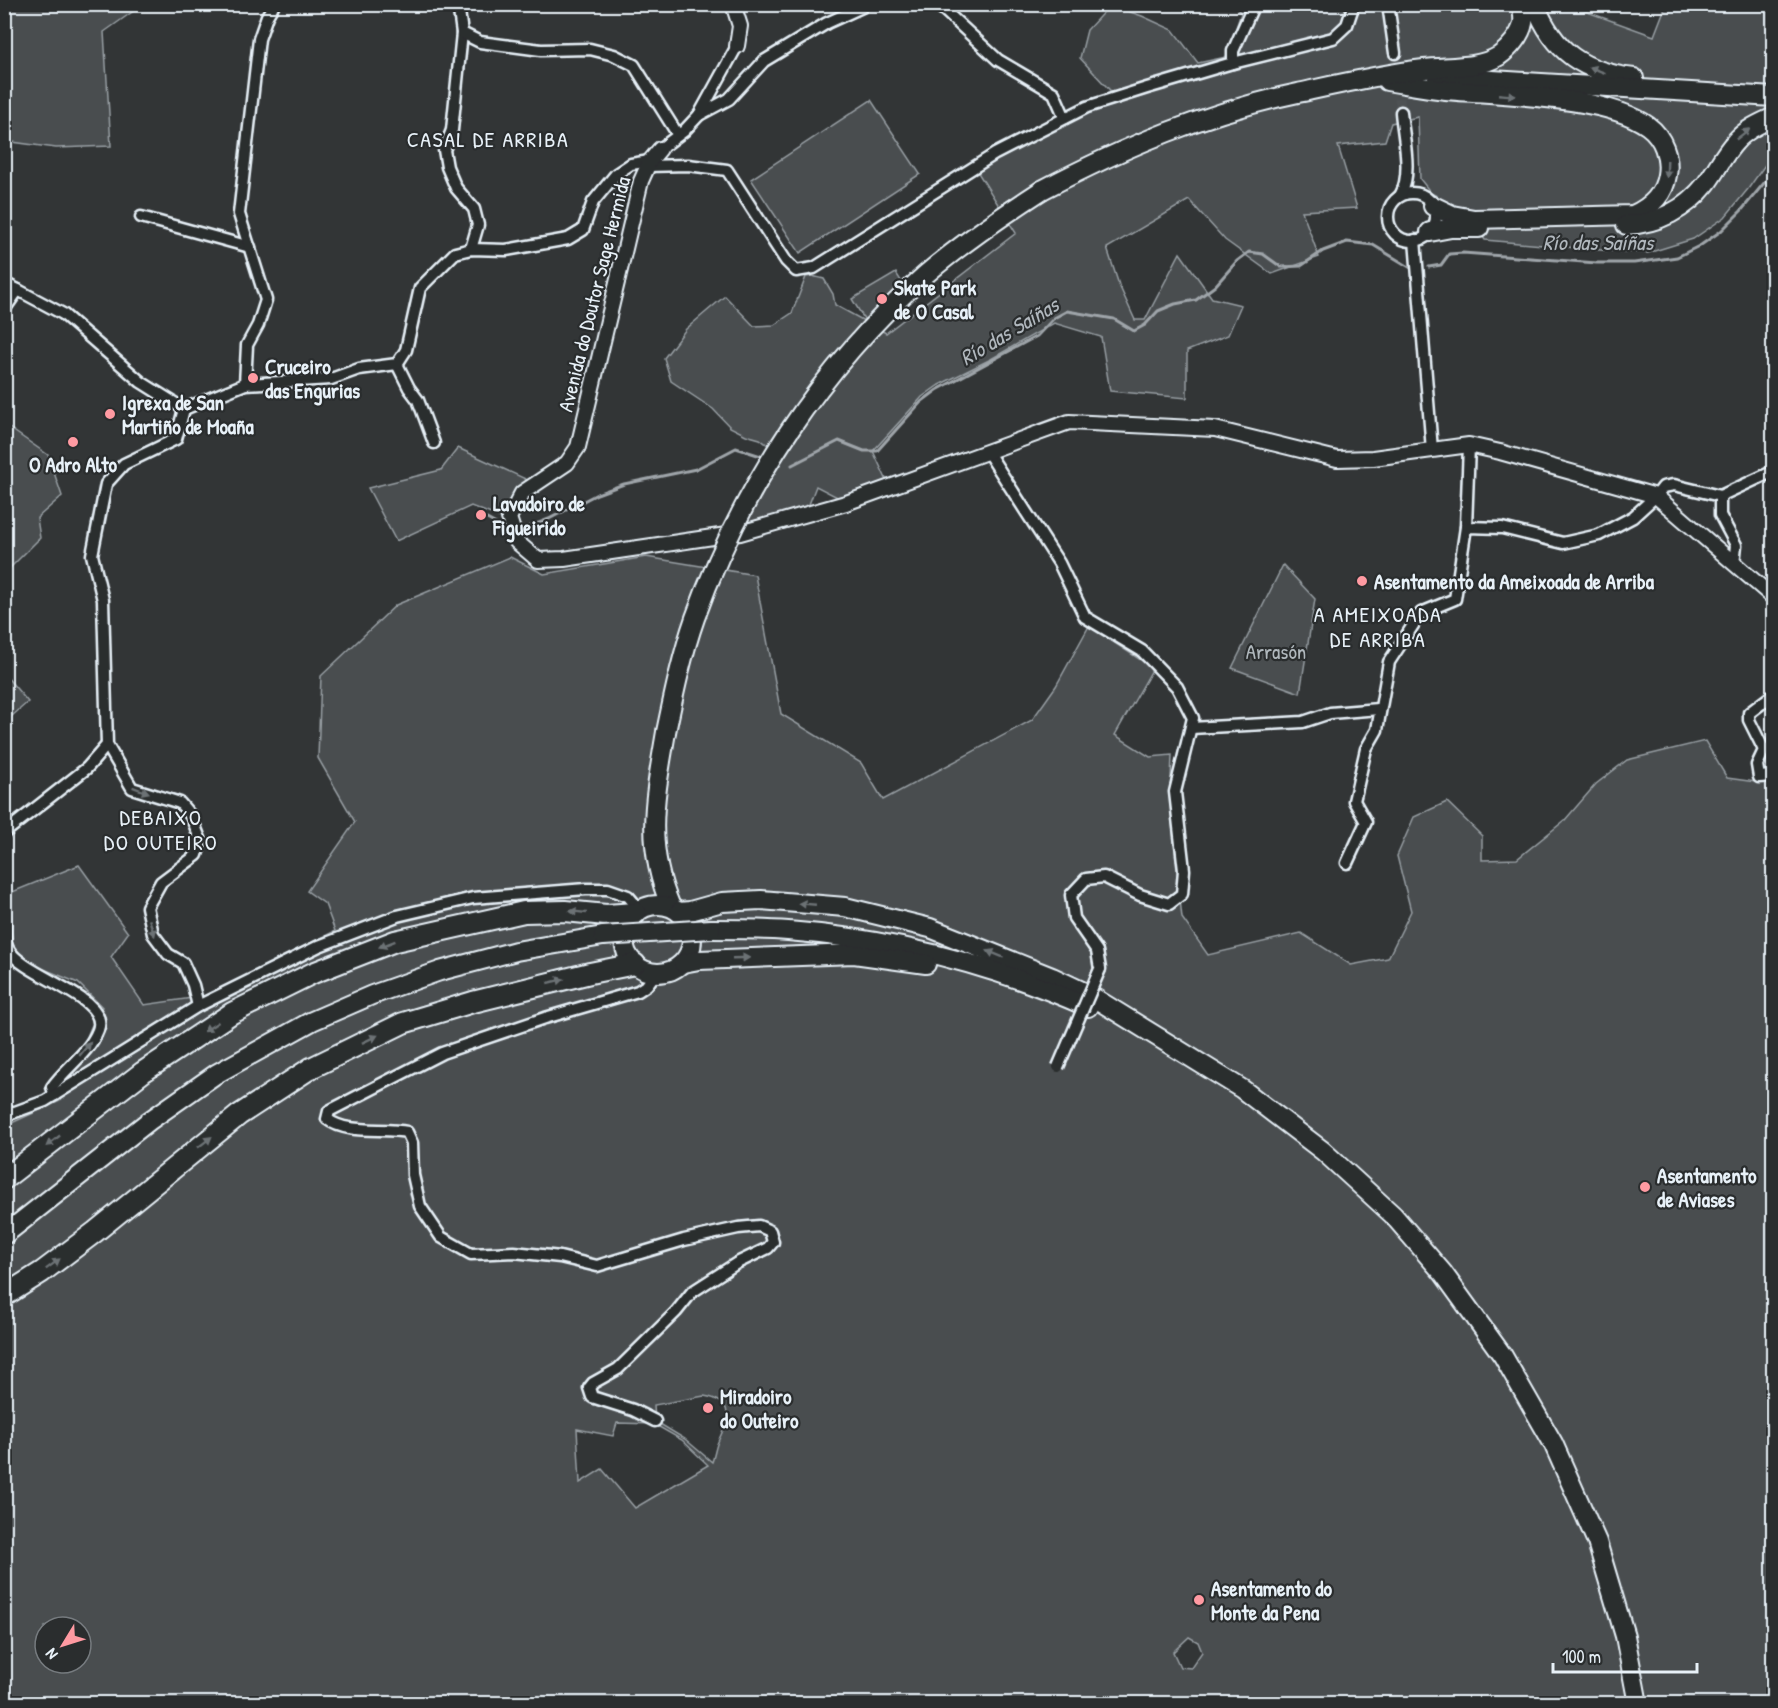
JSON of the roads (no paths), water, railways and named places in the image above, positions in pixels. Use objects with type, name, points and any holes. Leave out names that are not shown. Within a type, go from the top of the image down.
[{"type":"highway","points":[[657,867],[675,910],[690,927],[692,946],[683,963],[675,969],[656,974],[644,971],[634,964],[624,944],[624,932],[628,921],[642,909],[656,881],[653,817],[666,732],[678,674],[695,619],[744,506],[788,432],[852,350],[925,276],[961,246],[1042,190],[1125,148],[1177,127],[1251,105],[1340,85],[1422,69],[1481,64],[1500,55],[1514,42],[1523,23],[1522,4]]},
{"type":"highway","points":[[1535,4],[1546,30],[1580,63],[1615,76],[1716,93]]},
{"type":"highway","points":[[1340,85],[1460,78],[1773,97]]},
{"type":"highway","points":[[1386,81],[1583,103],[1623,113],[1650,128],[1666,151],[1667,177],[1655,202],[1633,214],[1474,219],[1452,215],[1427,201]]},
{"type":"highway","points":[[1422,236],[1451,228],[1638,225],[1667,216],[1687,203],[1706,184],[1736,140],[1753,127],[1773,117]]},
{"type":"highway","points":[[4,1179],[142,1072],[232,1013],[313,973],[395,941],[524,912],[565,911],[606,915],[660,905],[675,910],[722,902],[761,900],[845,908],[930,928],[1052,977],[1088,994],[1242,1089],[1323,1151],[1393,1215],[1443,1273],[1503,1356],[1553,1443],[1597,1542],[1625,1636],[1638,1704]]},
{"type":"highway","points":[[4,1235],[149,1121],[216,1074],[312,1021],[372,995],[440,971],[516,951],[603,936],[711,929],[788,931],[874,941],[963,961],[1021,979],[1158,1038]]},
{"type":"highway","points":[[683,963],[699,960],[854,954],[942,966],[1080,1003]]},
{"type":"highway","points":[[4,1296],[42,1272],[95,1232],[239,1115],[311,1068],[403,1023],[473,1002],[634,964]]},
{"type":"street","points":[[245,384],[247,345],[258,325],[266,300],[239,214],[259,39],[274,4]]},
{"type":"street","points":[[458,4],[462,33],[452,130],[444,150],[447,167],[456,188],[474,209],[478,225],[471,249]]},
{"type":"street","name":"Avenida do Doutor Sage Hermida","points":[[733,4],[740,26],[737,46],[699,115],[660,149],[648,164],[641,181],[578,447],[567,463],[522,493],[509,518],[517,542],[538,560],[564,559],[740,533],[846,503],[987,451]]},
{"type":"street","points":[[699,115],[729,99],[764,61],[827,23],[864,4]]},
{"type":"street","points":[[936,4],[998,60],[1054,93],[1065,118]]},
{"type":"street","points":[[1233,63],[1233,51],[1254,4]]},
{"type":"street","points":[[184,409],[245,384],[331,379],[359,369],[397,364],[406,350],[420,288],[455,253],[471,249],[506,250],[568,240],[583,230],[593,202],[616,174],[631,164],[688,165],[727,170],[786,261],[796,271],[814,268],[995,154],[1087,107],[1147,87],[1333,38],[1347,25],[1354,4]]},
{"type":"street","points":[[1388,4],[1395,54]]},
{"type":"street","points":[[462,33],[480,42],[541,50],[590,49],[624,60],[634,65],[678,135]]},
{"type":"street","points":[[1401,112],[1406,161],[1405,178],[1400,196],[1390,209],[1389,224],[1399,237],[1422,236]]},
{"type":"street","points":[[1406,161],[1415,187],[1427,201],[1436,220],[1422,236],[1432,450]]},
{"type":"street","points":[[1400,196],[1410,193],[1427,201]]},
{"type":"street","points":[[141,217],[249,247]]},
{"type":"street","points":[[4,283],[63,314],[141,381],[184,409]]},
{"type":"street","points":[[4,310],[18,290]]},
{"type":"street","points":[[397,364],[418,400],[434,443]]},
{"type":"street","points":[[184,409],[176,439],[124,464],[104,482],[92,555],[103,600],[107,745],[132,788],[180,803],[191,816],[201,841],[197,855],[161,882],[147,907],[153,934],[168,954],[183,963],[193,985],[198,1006]]},
{"type":"street","points":[[1058,1067],[1100,969],[1098,951],[1074,918],[1071,895],[1086,879],[1104,877],[1140,895],[1169,904],[1182,894],[1184,870],[1175,792],[1192,718],[1177,687],[1142,651],[1085,617],[1059,563],[987,451],[1069,422],[1215,429],[1337,459],[1373,458],[1469,445],[1656,496],[1773,598]]},
{"type":"street","points":[[1347,863],[1366,822],[1354,801],[1366,749],[1377,730],[1389,662],[1421,613],[1455,599],[1467,527],[1469,445]]},
{"type":"street","points":[[1467,527],[1502,528],[1563,543],[1599,535],[1633,517],[1663,487],[1674,485],[1720,496],[1773,471]]},
{"type":"street","points":[[1720,496],[1720,515],[1736,544],[1734,564]]},
{"type":"street","points":[[1773,694],[1749,713],[1749,720],[1764,750],[1757,765],[1759,777],[1773,777]]},
{"type":"street","points":[[1191,728],[1303,723],[1330,712],[1380,709]]},
{"type":"street","points":[[4,833],[87,768],[107,745]]},
{"type":"street","points":[[4,1116],[45,1101],[198,1006],[319,946],[397,916],[473,898],[608,888],[628,896],[642,909]]},
{"type":"street","points":[[4,917],[5,941],[14,956],[32,971],[87,1001],[97,1012],[99,1028],[90,1045],[59,1076],[52,1087],[55,1095]]},
{"type":"street","points":[[655,1421],[633,1410],[592,1397],[589,1388],[593,1383],[618,1369],[676,1312],[692,1292],[737,1263],[768,1248],[773,1242],[770,1231],[759,1226],[738,1228],[684,1240],[597,1266],[560,1257],[514,1252],[471,1254],[441,1238],[420,1206],[413,1175],[412,1143],[407,1132],[371,1131],[334,1124],[327,1119],[329,1111],[442,1053],[545,1018],[638,991],[647,985],[656,974]]},
{"type":"waterway","name":"Río das Saíñas","points":[[1429,267],[1441,265],[1449,254],[1463,253],[1597,263],[1634,263],[1677,257],[1701,245],[1721,231],[1774,171]]},
{"type":"waterway","name":"Río das Saíñas","points":[[792,465],[839,441],[864,451],[877,451],[921,402],[937,390],[1037,336],[1054,318],[1067,311],[1114,319],[1134,331],[1145,325],[1158,311],[1175,304],[1196,300],[1215,286],[1237,261],[1249,252],[1263,254],[1281,267],[1301,266],[1323,251],[1347,242],[1373,245],[1411,268]]},
{"type":"waterway","name":"Río das Saíñas","points":[[526,528],[549,519],[597,494],[624,484],[696,469],[736,448],[764,457]]},
{"type":"waterway","name":"Río das Saíñas","points":[[487,519],[498,525]]},
{"type":"tunnel","points":[[1395,53],[1401,112]]},
{"type":"place","name":"Skate Park de O Casal","points":[[882,299]]},
{"type":"place","name":"Cruceiro das Engurias","points":[[253,378]]},
{"type":"place","name":"Igrexa de San Martiño de Moaña","points":[[110,414]]},
{"type":"place","name":"O Adro Alto","points":[[73,442]]},
{"type":"place","name":"Lavadoiro de Figueirido","points":[[481,515]]},
{"type":"place","name":"Asentamento da Ameixoada de Arriba","points":[[1362,581]]},
{"type":"place","name":"Asentamento de Aviases","points":[[1645,1187]]},
{"type":"place","name":"Miradoiro do Outeiro","points":[[708,1408]]},
{"type":"place","name":"Asentamento do Monte da Pena","points":[[1199,1600]]},
{"type":"district","name":"CASAL DE ARRIBA","points":[[488,139]]},
{"type":"district","name":"A AMEIXOADA DE ARRIBA","points":[[1378,626]]},
{"type":"district","name":"DEBAIXO DO OUTEIRO","points":[[161,830]]},
{"type":"park label","name":"Arrasón","points":[[1276,651]]}]
